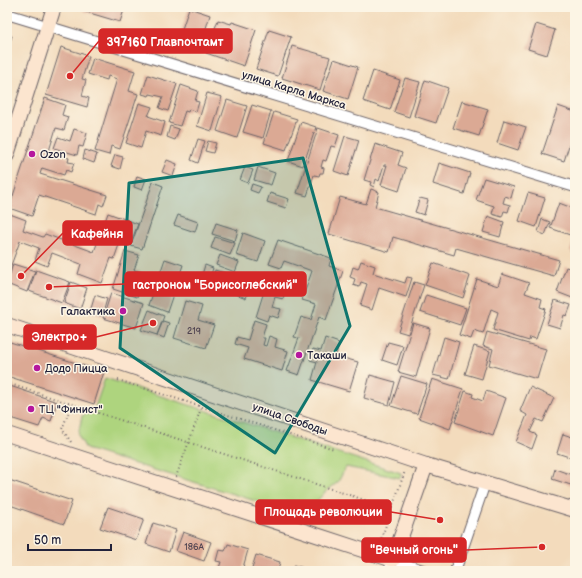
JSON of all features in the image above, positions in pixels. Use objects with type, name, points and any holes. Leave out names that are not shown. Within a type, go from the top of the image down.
[{"type":"main road","points":[[7,155],[54,7]]},
{"type":"main road","name":"улица Свободы","points":[[7,324],[426,465],[575,510]]},
{"type":"main road","points":[[7,434],[391,566],[426,465]]},
{"type":"street","name":"улица Карла Маркса","points":[[7,14],[48,28],[575,187]]},
{"type":"street","points":[[455,571],[485,483]]},
{"type":"street","points":[[391,566],[425,571]]},
{"type":"path","points":[[118,380],[337,450]]},
{"type":"path","points":[[7,383],[392,509]]},
{"type":"path","points":[[72,404],[62,429],[75,447]]},
{"type":"path","points":[[176,478],[202,406]]},
{"type":"path","points":[[380,542],[405,471]]},
{"type":"highlighted area","points":[[303,158],[350,326],[275,453],[120,348],[129,183]]},
{"type":"green space","points":[[105,378],[401,473],[400,478],[346,467],[338,482],[324,493],[316,502],[285,510],[86,449],[78,435],[82,416],[94,410]]},
{"type":"building","points":[[84,7],[125,7],[120,22],[83,11]]},
{"type":"building","points":[[189,8],[210,15],[199,51],[177,44]]},
{"type":"building","points":[[218,20],[231,24],[232,22],[256,30],[244,66],[206,53]]},
{"type":"building","points":[[536,24],[555,30],[547,55],[528,49]]},
{"type":"building","points":[[269,30],[291,37],[278,76],[256,69]]},
{"type":"building","points":[[7,34],[12,36],[7,51]]},
{"type":"building","points":[[292,46],[330,57],[320,90],[282,78]]},
{"type":"building","points":[[61,47],[89,56],[82,79],[86,80],[82,96],[89,98],[87,107],[46,95]]},
{"type":"building","points":[[93,58],[135,71],[129,91],[138,94],[120,149],[111,146],[109,155],[95,151],[117,79],[108,76],[107,80],[88,74]]},
{"type":"building","points":[[334,59],[358,67],[348,99],[323,91]]},
{"type":"building","points":[[373,71],[400,80],[390,110],[363,101]]},
{"type":"building","points":[[148,75],[177,84],[168,111],[159,108],[163,97],[142,94]]},
{"type":"building","points":[[405,78],[420,82],[409,117],[394,112]]},
{"type":"building","points":[[425,80],[448,88],[436,123],[414,116]]},
{"type":"building","points":[[181,85],[198,91],[195,101],[199,102],[196,112],[189,109],[188,112],[185,111],[180,126],[169,123]]},
{"type":"building","points":[[207,93],[222,97],[212,131],[197,126]]},
{"type":"building","points":[[45,98],[65,105],[62,115],[68,117],[64,130],[56,128],[49,151],[69,158],[68,162],[74,163],[71,172],[66,170],[64,175],[42,168],[40,174],[107,195],[103,206],[99,204],[96,214],[39,195],[32,216],[9,208]]},
{"type":"building","points":[[227,100],[247,106],[237,138],[217,131]]},
{"type":"building","points":[[462,101],[488,109],[479,136],[453,128]]},
{"type":"building","points":[[139,103],[152,107],[148,116],[165,122],[161,136],[146,131],[141,148],[126,143]]},
{"type":"building","points":[[252,105],[271,111],[263,138],[243,132]]},
{"type":"building","points":[[558,106],[575,112],[575,127],[564,161],[542,154]]},
{"type":"building","points":[[274,112],[297,119],[286,150],[264,143]]},
{"type":"building","points":[[504,120],[526,127],[518,150],[497,143]]},
{"type":"building","points":[[301,122],[316,127],[303,166],[288,161]]},
{"type":"building","points":[[170,126],[179,129],[175,140],[167,137]]},
{"type":"building","points":[[318,128],[339,135],[335,147],[331,146],[326,161],[323,160],[321,167],[324,168],[323,173],[320,173],[319,176],[314,175],[307,196],[297,193]]},
{"type":"building","points":[[74,129],[87,133],[83,147],[79,146],[77,155],[54,148],[58,137],[70,141]]},
{"type":"building","points":[[345,136],[359,140],[348,176],[334,171]]},
{"type":"building","points":[[198,139],[205,141],[198,163],[191,160]]},
{"type":"building","points":[[208,141],[216,143],[213,153],[205,151]]},
{"type":"building","points":[[375,144],[402,153],[398,165],[406,168],[399,191],[381,185],[387,165],[384,165],[379,181],[376,179],[374,187],[370,185],[371,182],[364,180]]},
{"type":"building","points":[[85,150],[97,154],[94,163],[83,159]]},
{"type":"building","points":[[115,155],[123,157],[120,169],[111,166]]},
{"type":"building","points":[[167,160],[177,164],[173,176],[162,172]]},
{"type":"building","points":[[439,163],[470,173],[464,194],[433,184]]},
{"type":"building","points":[[245,167],[253,170],[248,183],[240,180]]},
{"type":"building","points":[[258,167],[275,173],[271,185],[254,180]]},
{"type":"building","points":[[137,176],[146,179],[142,190],[134,187]]},
{"type":"building","points":[[484,178],[514,187],[511,198],[505,196],[503,203],[510,205],[508,212],[504,211],[502,217],[492,214],[494,206],[476,200]]},
{"type":"building","points":[[153,182],[163,186],[142,249],[131,246]]},
{"type":"building","points":[[252,184],[261,187],[258,193],[250,190]]},
{"type":"building","points":[[371,189],[379,192],[375,207],[559,260],[554,276],[456,248],[454,255],[393,237],[389,252],[329,234],[340,197],[366,204]]},
{"type":"building","points":[[270,193],[289,199],[286,208],[267,202]]},
{"type":"building","points":[[528,193],[545,198],[536,227],[519,221]]},
{"type":"building","points":[[420,198],[428,200],[424,215],[415,212]]},
{"type":"building","points":[[559,203],[575,209],[575,230],[573,236],[550,228]]},
{"type":"building","points":[[108,213],[138,224],[131,242],[121,239],[114,259],[111,258],[102,283],[78,274],[81,264],[52,253],[47,266],[35,261],[39,248],[20,241],[7,276],[7,222],[10,214],[26,220],[23,230],[43,237],[45,234],[94,252]]},
{"type":"building","points":[[178,215],[198,222],[195,232],[174,225]]},
{"type":"building","points":[[488,216],[504,222],[500,237],[483,232]]},
{"type":"building","points":[[542,219],[550,222],[545,235],[538,232]]},
{"type":"building","points":[[216,223],[238,230],[235,241],[212,234]]},
{"type":"building","points":[[243,233],[265,241],[258,262],[236,255]]},
{"type":"building","points":[[575,235],[575,253],[570,251]]},
{"type":"building","points":[[215,237],[235,243],[230,255],[211,248]]},
{"type":"building","points":[[278,240],[331,258],[329,266],[343,271],[326,320],[319,317],[299,375],[287,371],[299,338],[294,337],[301,317],[311,320],[316,304],[302,300],[312,271],[284,261],[281,268],[269,264]]},
{"type":"building","points":[[125,251],[139,255],[134,270],[144,273],[137,297],[113,289]]},
{"type":"building","points":[[220,255],[239,262],[235,272],[216,265]]},
{"type":"building","points":[[165,259],[183,265],[167,312],[149,305]]},
{"type":"building","points":[[361,261],[375,266],[373,273],[405,283],[407,277],[412,278],[406,297],[379,288],[372,310],[360,306],[367,284],[361,282],[359,287],[353,285],[355,279],[350,277],[353,267],[358,269]]},
{"type":"building","points":[[433,263],[470,276],[463,298],[425,285]]},
{"type":"building","points":[[13,264],[35,271],[27,292],[7,284]]},
{"type":"building","points":[[205,265],[213,268],[209,281],[201,278]]},
{"type":"building","points":[[566,267],[575,270],[575,299],[557,292]]},
{"type":"building","points":[[36,270],[70,282],[62,303],[29,291]]},
{"type":"building","points":[[215,270],[230,275],[226,286],[212,281]]},
{"type":"building","points":[[234,274],[253,280],[246,298],[228,291]]},
{"type":"building","points":[[502,274],[529,283],[525,293],[542,299],[540,307],[546,309],[536,339],[530,337],[529,341],[493,330],[498,312],[491,309],[483,334],[474,331],[471,339],[459,335],[477,279],[498,286]]},
{"type":"building","points":[[71,282],[87,288],[80,309],[64,303]]},
{"type":"building","points":[[414,282],[424,285],[408,334],[398,331]]},
{"type":"building","points":[[266,285],[278,289],[277,293],[284,295],[283,299],[275,297],[272,307],[281,309],[278,318],[269,315],[267,321],[256,317]]},
{"type":"building","name":"Галактика","points":[[111,293],[144,303],[136,328],[103,318]]},
{"type":"building","points":[[95,295],[107,299],[102,316],[90,312]]},
{"type":"building","points":[[426,295],[466,308],[460,325],[420,312]]},
{"type":"building","points":[[555,300],[571,305],[567,316],[564,315],[560,328],[547,324]]},
{"type":"building","points":[[185,301],[202,306],[198,320],[214,325],[206,348],[174,338]]},
{"type":"building","points":[[149,310],[164,316],[157,335],[141,330]]},
{"type":"building","points":[[254,320],[266,324],[262,338],[265,338],[263,345],[266,346],[269,336],[277,339],[275,347],[288,351],[282,371],[244,359],[248,348],[235,344],[237,337],[248,340]]},
{"type":"building","points":[[163,321],[169,323],[164,338],[157,335]]},
{"type":"building","points":[[413,323],[430,328],[416,377],[398,372]]},
{"type":"building","points":[[487,332],[546,349],[537,379],[489,365],[493,349],[483,346]]},
{"type":"building","points":[[444,337],[459,342],[449,379],[433,375]]},
{"type":"building","points":[[325,338],[339,343],[336,356],[358,362],[349,391],[312,380],[317,362],[310,360],[313,349],[321,351]]},
{"type":"building","points":[[7,341],[104,372],[94,404],[7,376]]},
{"type":"building","points":[[388,342],[403,346],[397,365],[382,360]]},
{"type":"building","points":[[474,346],[490,351],[482,379],[465,374]]},
{"type":"building","points":[[370,375],[395,382],[389,405],[364,398]]},
{"type":"building","points":[[401,376],[427,384],[417,414],[391,406]]},
{"type":"building","points":[[432,379],[463,389],[450,429],[419,418]]},
{"type":"building","name":"ТЦ \"Финист\"","points":[[7,385],[57,402],[51,421],[43,418],[39,427],[7,417]]},
{"type":"building","points":[[530,387],[554,398],[543,422],[536,419],[530,432],[537,435],[532,449],[516,442],[527,415],[520,411]]},
{"type":"building","points":[[465,391],[473,394],[472,397],[483,401],[486,391],[506,398],[493,436],[455,422]]},
{"type":"building","points":[[563,434],[575,438],[575,459],[557,453]]},
{"type":"building","points":[[555,469],[575,476],[574,486],[552,479]]},
{"type":"building","points":[[9,480],[72,501],[64,524],[7,504],[7,486]]},
{"type":"building","points":[[108,507],[144,519],[136,540],[100,528]]},
{"type":"building","points":[[153,523],[176,530],[169,552],[146,544]]},
{"type":"building","points":[[183,532],[211,542],[204,561],[176,551]]},
{"type":"building","points":[[228,544],[248,550],[242,571],[218,571],[221,562],[216,561],[219,550],[225,551]]},
{"type":"building","points":[[256,555],[280,562],[278,571],[251,571]]},
{"type":"building","points":[[294,565],[314,571],[288,571],[289,569],[293,570]]},
{"type":"place","name":"397160 Главпочтамт","points":[[70,76]]},
{"type":"place","name":"Ozon","points":[[32,154]]},
{"type":"place","name":"Кафейня","points":[[21,276]]},
{"type":"place","name":"гастроном \"Борисоглебский\"","points":[[49,287]]},
{"type":"place","name":"Галактика","points":[[123,311]]},
{"type":"place","name":"Электро+","points":[[153,323]]},
{"type":"place","name":"Такаши","points":[[299,355]]},
{"type":"place","name":"Додо Пицца","points":[[37,368]]},
{"type":"place","name":"ТЦ \"Финист\"","points":[[31,409]]},
{"type":"place","name":"Площадь революции","points":[[440,520]]},
{"type":"place","name":"\"Вечный огонь\"","points":[[542,547]]}]
